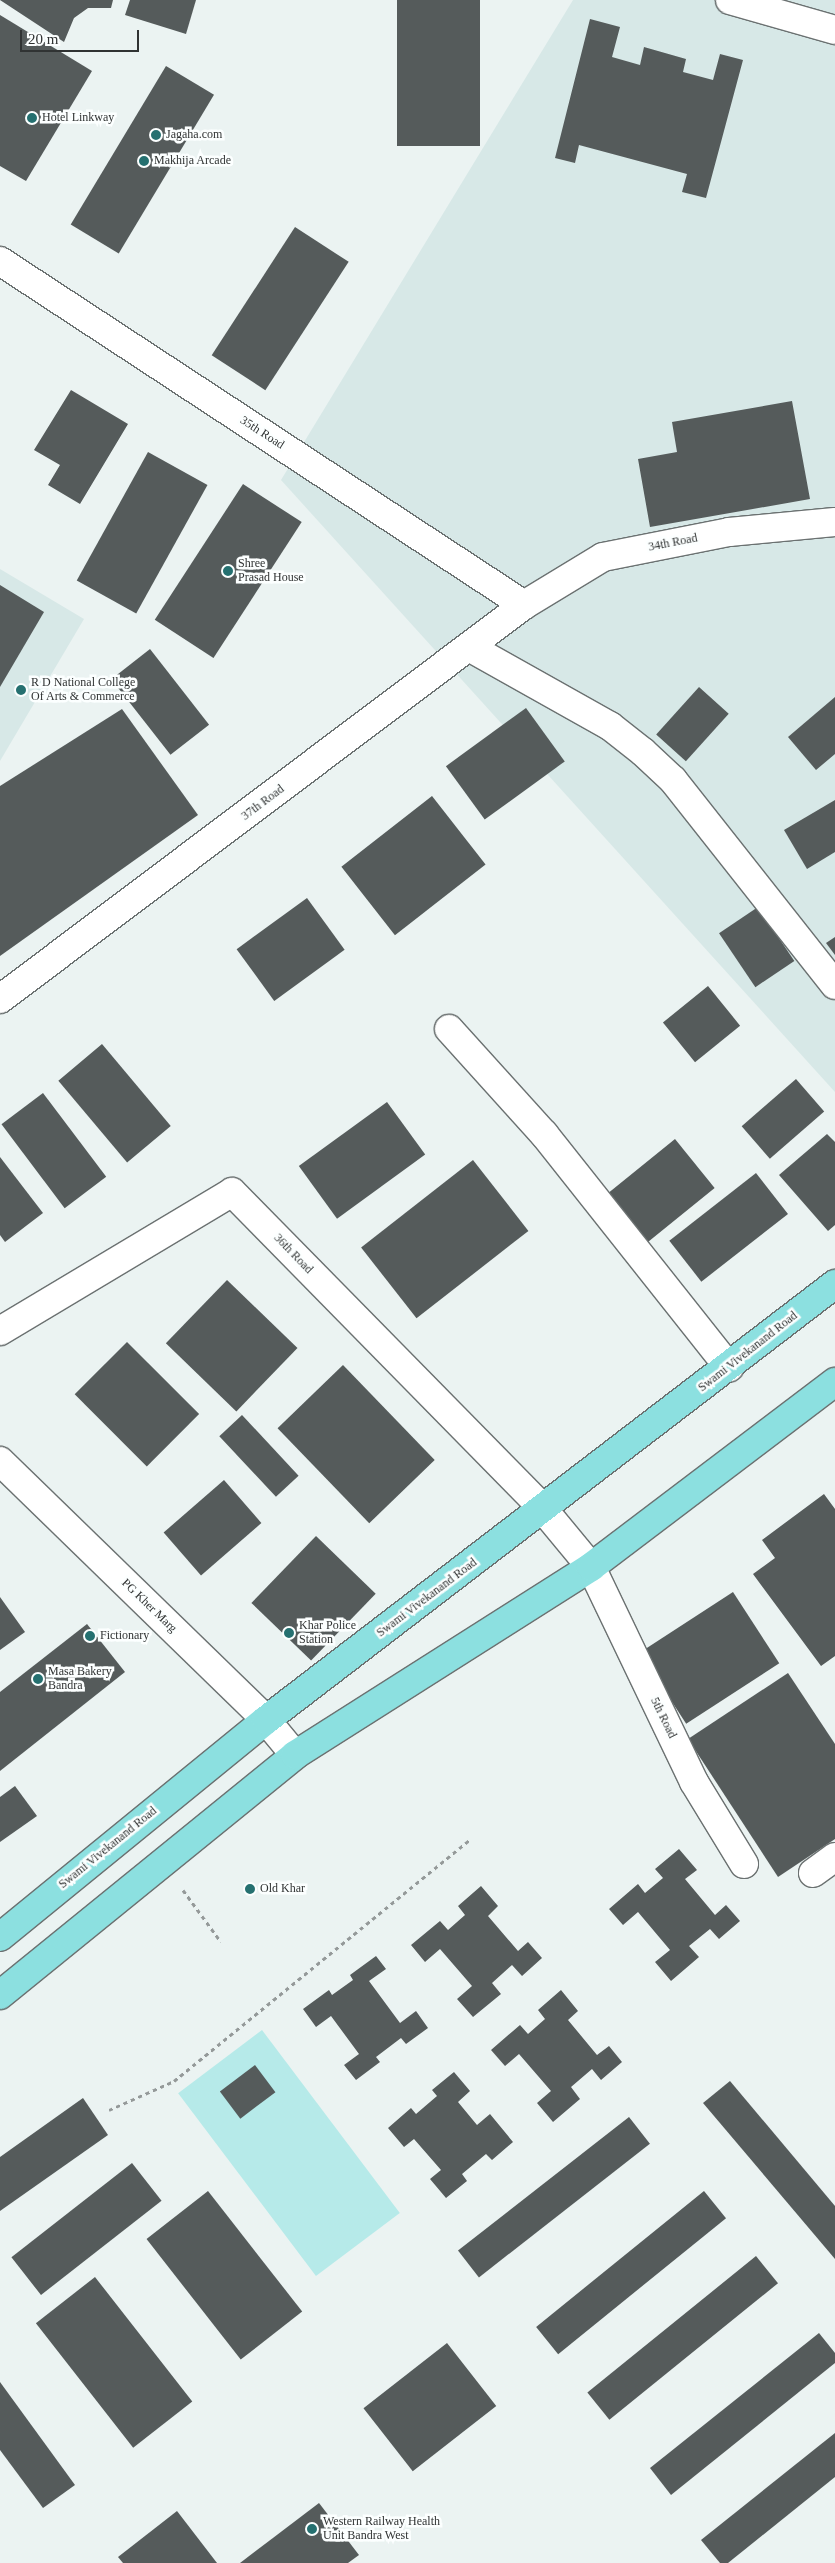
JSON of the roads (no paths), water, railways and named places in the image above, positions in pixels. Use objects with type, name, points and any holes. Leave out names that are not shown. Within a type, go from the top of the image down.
[{"type":"main road","name":"Swami Vivekanand Road","points":[[0,1937],[266,1720],[835,1284]]},
{"type":"main road","points":[[0,1995],[295,1755],[591,1567],[835,1382]]},
{"type":"street","points":[[730,0],[835,30]]},
{"type":"street","name":"35th Road","points":[[0,261],[524,605]]},
{"type":"street","name":"34th Road","points":[[524,605],[603,557],[729,532],[835,522]]},
{"type":"street","name":"37th Road","points":[[0,999],[524,605]]},
{"type":"street","points":[[469,647],[610,726],[667,774],[835,985]]},
{"type":"street","points":[[449,1029],[544,1134],[729,1367]]},
{"type":"street","name":"36th Road","points":[[0,1331],[232,1192],[543,1509]]},
{"type":"street","name":"PG Kher Marg","points":[[0,1462],[266,1720],[295,1755]]},
{"type":"street","name":"5th Road","points":[[543,1509],[591,1567],[690,1773],[744,1864]]},
{"type":"street","points":[[813,1873],[835,1857]]},
{"type":"place","name":"Hotel Linkway","points":[[32,118]]},
{"type":"place","name":"Jagaha.com","points":[[156,135]]},
{"type":"place","name":"Makhija Arcade","points":[[144,161]]},
{"type":"place","name":"Shree Prasad House","points":[[228,571]]},
{"type":"place","name":"R D National College Of Arts & Commerce","points":[[21,690]]},
{"type":"place","name":"Khar Police Station","points":[[289,1633]]},
{"type":"place","name":"Fictionary","points":[[90,1636]]},
{"type":"place","name":"Masa Bakery Bandra","points":[[38,1679]]},
{"type":"place","name":"Old Khar","points":[[250,1889]]},
{"type":"place","name":"Western Railway Health Unit Bandra West","points":[[312,2529]]}]
